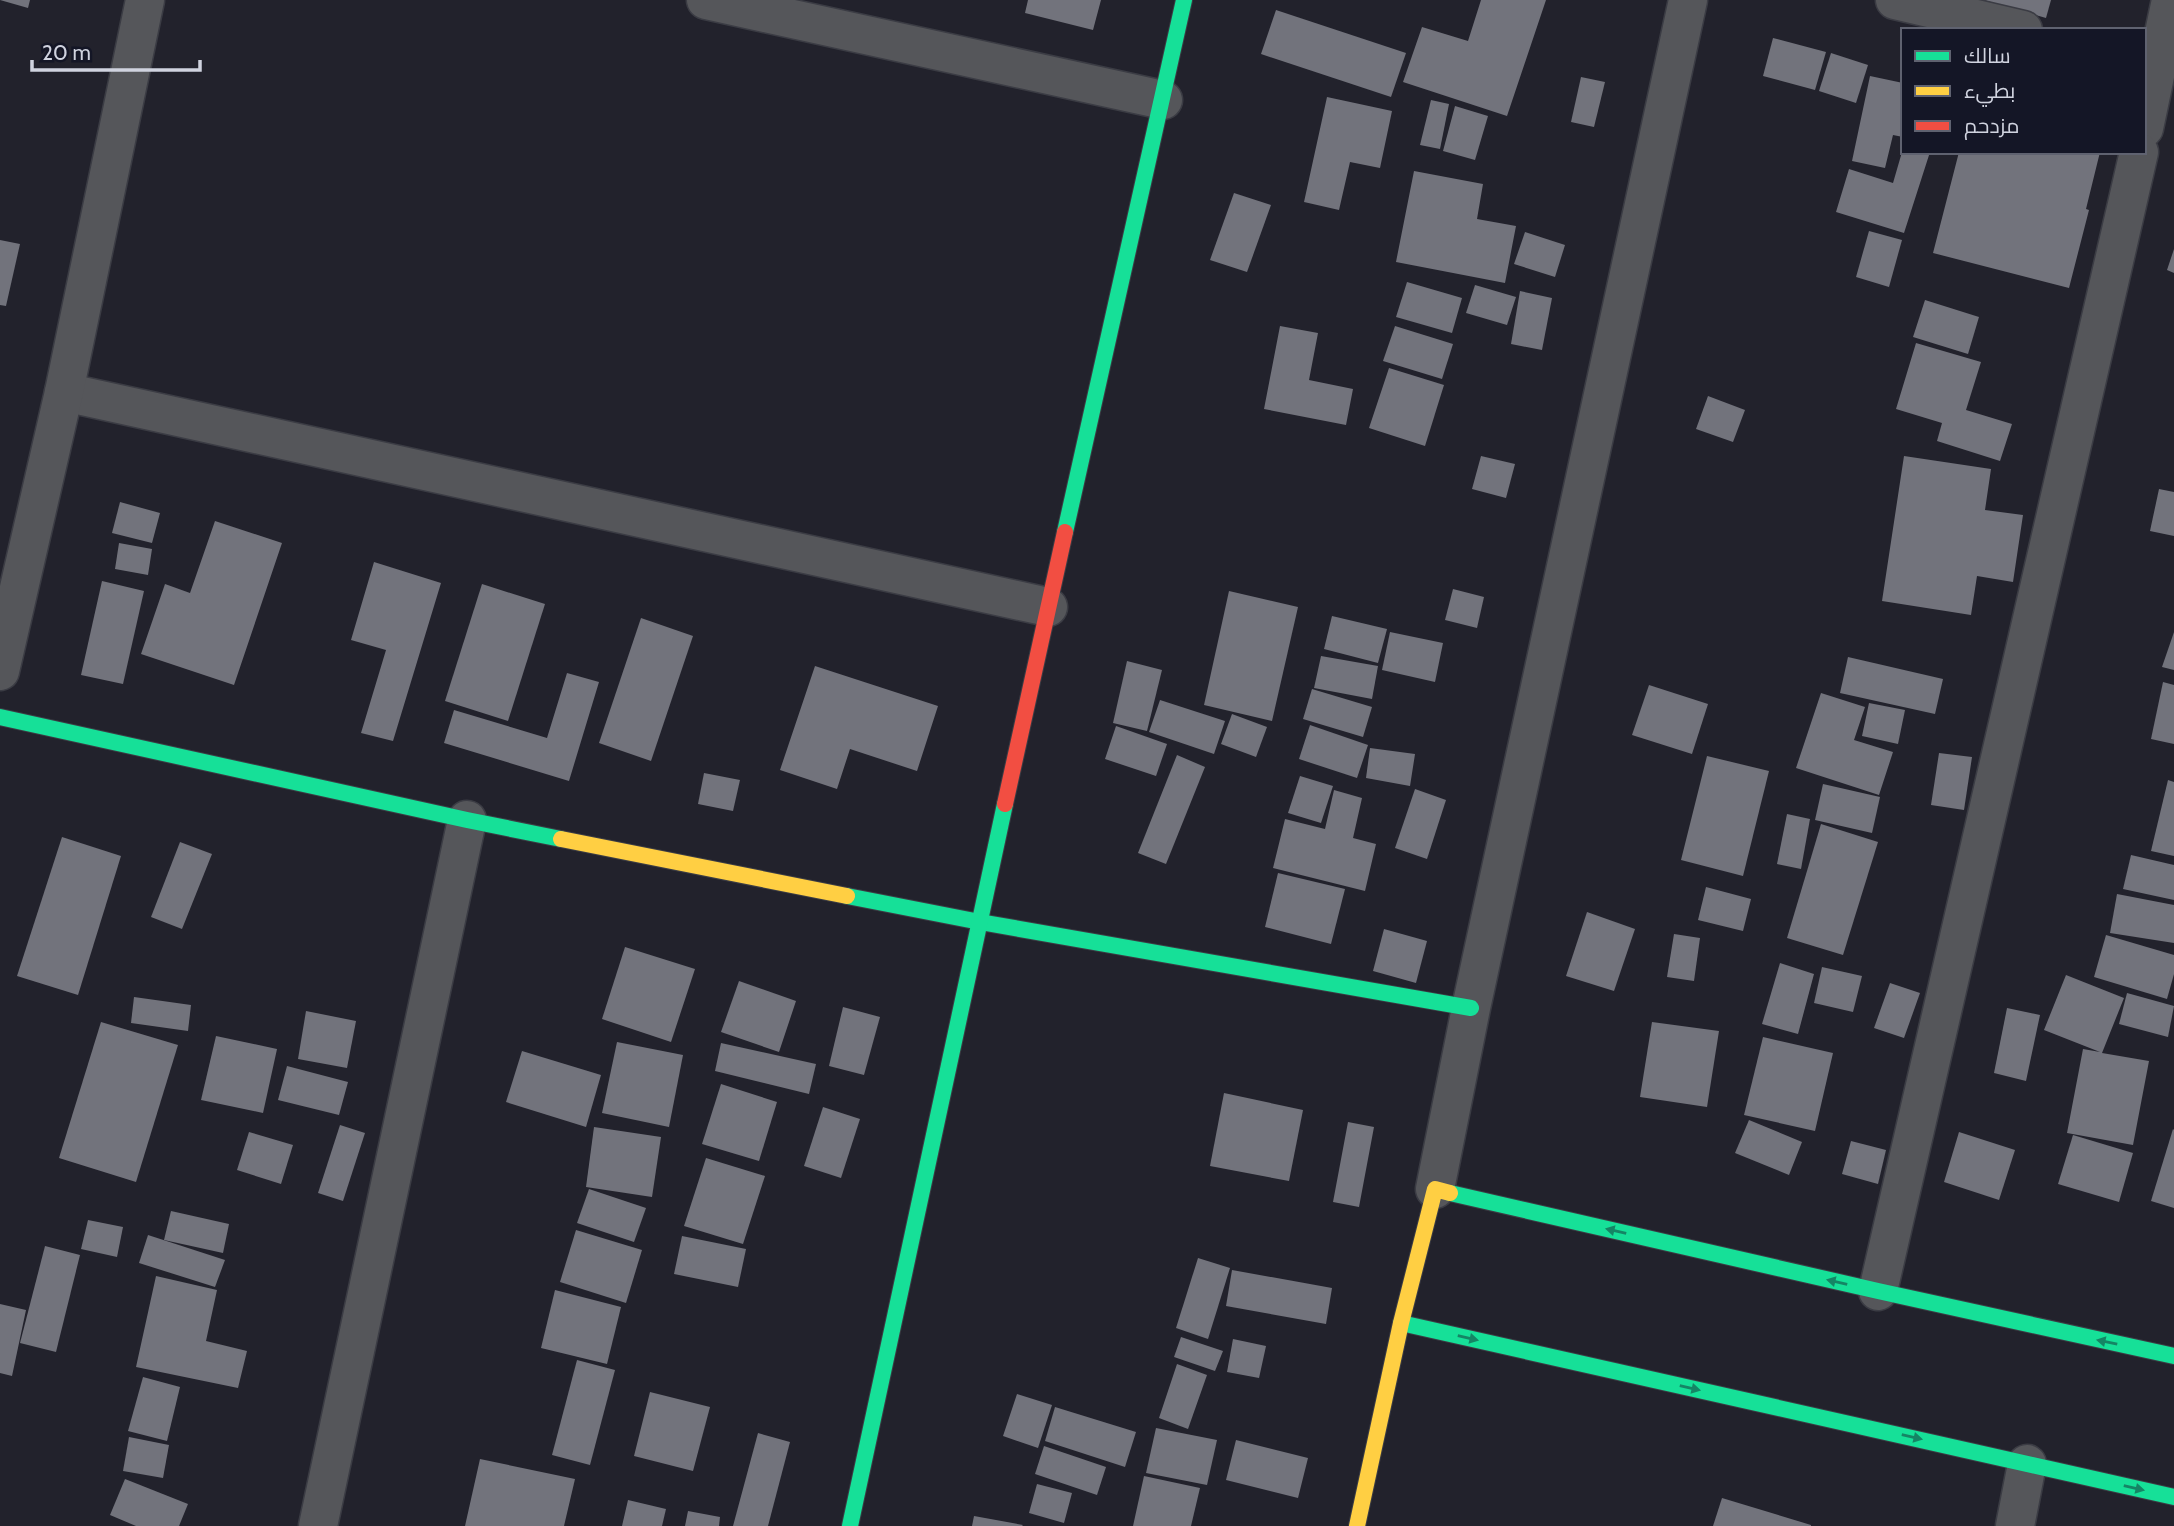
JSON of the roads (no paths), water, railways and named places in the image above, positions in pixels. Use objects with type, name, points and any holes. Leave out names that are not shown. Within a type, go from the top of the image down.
[{"type":"street","points":[[0,671],[64,392],[145,0]]},
{"type":"street","points":[[706,0],[1163,100]]},
{"type":"street","points":[[850,1526],[1048,607],[1184,0]]},
{"type":"street","points":[[1357,1526],[1401,1323],[1434,1189],[1688,0]]},
{"type":"street","points":[[1895,0],[2014,28]]},
{"type":"street","points":[[2146,119],[2171,0]]},
{"type":"street","points":[[1878,1291],[2139,154]]},
{"type":"street","points":[[64,392],[1048,607]]},
{"type":"street","points":[[0,718],[467,820],[980,922],[1471,1008]]},
{"type":"street","points":[[317,1526],[467,820]]},
{"type":"street","points":[[1434,1189],[2174,1356]]},
{"type":"street","points":[[1401,1323],[2174,1497]]},
{"type":"street","points":[[2015,1526],[2027,1464]]}]
